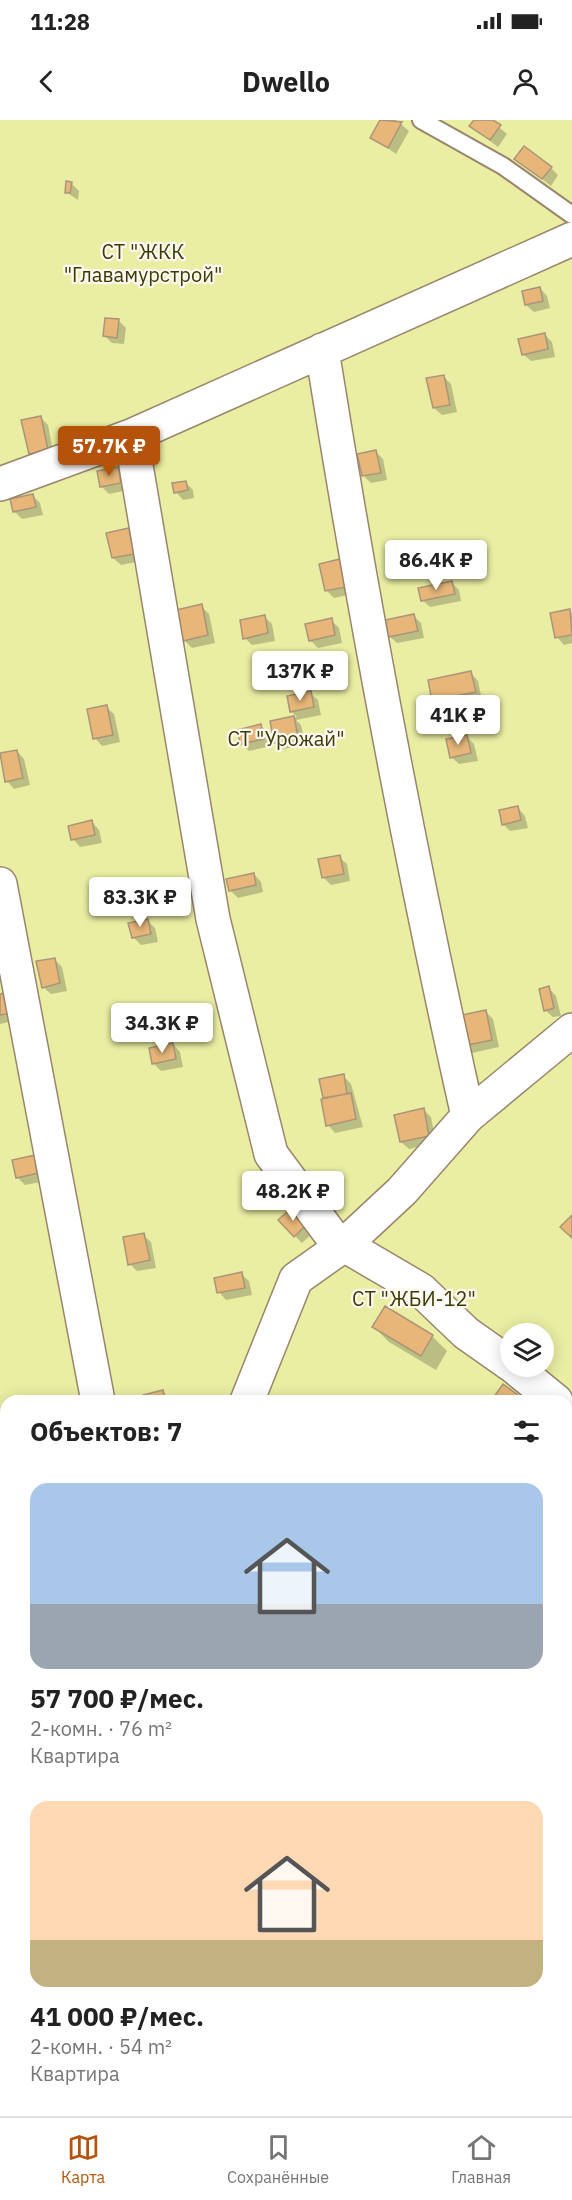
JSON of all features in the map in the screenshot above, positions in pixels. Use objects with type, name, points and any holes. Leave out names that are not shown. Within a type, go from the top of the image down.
[{"type":"street","points":[[0,484],[131,436],[572,239]]},
{"type":"street","points":[[322,350],[355,556],[443,1005],[468,1116]]},
{"type":"street","points":[[131,436],[213,920],[271,1154],[334,1239],[421,1290],[466,1333],[500,1358]]},
{"type":"street","points":[[0,884],[97,1395]]},
{"type":"street","points":[[249,1395],[296,1279],[344,1245],[402,1191],[468,1116],[572,1030]]},
{"type":"street","points":[[525,1377],[548,1395]]},
{"type":"lane","points":[[421,120],[503,165],[572,215]]},
{"type":"green space","name":"СТ \"Урожай\"","points":[[0,120],[572,120],[572,1395],[0,1395]]},
{"type":"building","points":[[380,120],[402,122],[388,148],[370,138]]},
{"type":"building","points":[[474,120],[493,120],[501,125],[490,140],[469,126]]},
{"type":"building","points":[[524,146],[552,167],[542,179],[514,159]]},
{"type":"building","points":[[66,181],[72,182],[70,193],[65,193]]},
{"type":"building","points":[[540,287],[543,301],[525,305],[522,291]]},
{"type":"building","points":[[105,318],[119,319],[117,338],[103,336]]},
{"type":"building","points":[[545,333],[548,349],[522,355],[518,339]]},
{"type":"building","points":[[444,375],[450,405],[433,408],[426,378]]},
{"type":"building","points":[[41,416],[48,450],[29,454],[21,420]]},
{"type":"building","points":[[376,450],[381,473],[362,476],[357,454]]},
{"type":"building","points":[[118,467],[121,483],[100,487],[97,471]]},
{"type":"building","points":[[186,481],[188,490],[174,493],[172,483]]},
{"type":"building","points":[[33,494],[36,507],[13,512],[10,499]]},
{"type":"building","points":[[129,528],[134,554],[112,558],[106,533]]},
{"type":"building","points":[[340,559],[346,587],[325,591],[319,564]]},
{"type":"building","points":[[452,581],[455,594],[421,601],[418,588]]},
{"type":"building","points":[[202,604],[208,635],[183,641],[176,610]]},
{"type":"building","points":[[570,609],[572,635],[555,638],[550,613]]},
{"type":"building","points":[[414,614],[418,631],[388,637],[385,620]]},
{"type":"building","points":[[265,615],[268,633],[243,639],[240,620]]},
{"type":"building","points":[[332,618],[335,635],[309,641],[305,624]]},
{"type":"building","points":[[471,671],[476,692],[432,701],[428,680]]},
{"type":"building","points":[[311,691],[314,707],[290,712],[287,696]]},
{"type":"building","points":[[107,705],[113,735],[93,739],[87,709]]},
{"type":"building","points":[[294,716],[298,737],[274,743],[270,721]]},
{"type":"building","points":[[261,724],[264,739],[240,744],[237,730]]},
{"type":"building","points":[[467,735],[471,753],[450,758],[446,739]]},
{"type":"building","points":[[17,750],[23,778],[5,782],[0,753]]},
{"type":"building","points":[[518,806],[521,820],[502,825],[499,810]]},
{"type":"building","points":[[92,820],[95,835],[71,840],[68,826]]},
{"type":"building","points":[[340,855],[344,874],[322,878],[318,859]]},
{"type":"building","points":[[254,873],[256,885],[229,891],[226,879]]},
{"type":"building","points":[[148,919],[151,934],[132,938],[128,923]]},
{"type":"building","points":[[55,958],[60,983],[42,988],[36,961]]},
{"type":"building","points":[[549,986],[554,1008],[544,1011],[539,989]]},
{"type":"building","points":[[7,992],[11,1013],[0,1015],[0,994]]},
{"type":"building","points":[[486,1010],[492,1040],[463,1046],[457,1016]]},
{"type":"building","points":[[173,1043],[176,1059],[152,1064],[149,1048]]},
{"type":"building","points":[[344,1074],[347,1094],[323,1098],[319,1079]]},
{"type":"building","points":[[351,1093],[356,1119],[326,1126],[321,1099]]},
{"type":"building","points":[[424,1108],[429,1136],[400,1142],[394,1115]]},
{"type":"building","points":[[40,1154],[44,1172],[16,1178],[12,1160]]},
{"type":"building","points":[[293,1207],[308,1223],[294,1237],[278,1220]]},
{"type":"building","points":[[572,1215],[572,1238],[560,1227]]},
{"type":"building","points":[[144,1233],[150,1260],[128,1265],[123,1237]]},
{"type":"building","points":[[242,1272],[245,1288],[217,1293],[214,1278]]},
{"type":"building","points":[[385,1306],[433,1335],[421,1356],[372,1327]]},
{"type":"building","points":[[503,1384],[518,1395],[495,1395]]},
{"type":"building","points":[[163,1390],[164,1395],[143,1395]]},
{"type":"park label","name":"СТ \"ЖКК \"Главамурстрой\"","points":[[143,262]]},
{"type":"park label","name":"СТ \"ЖБИ-12\"","points":[[414,1298]]}]
